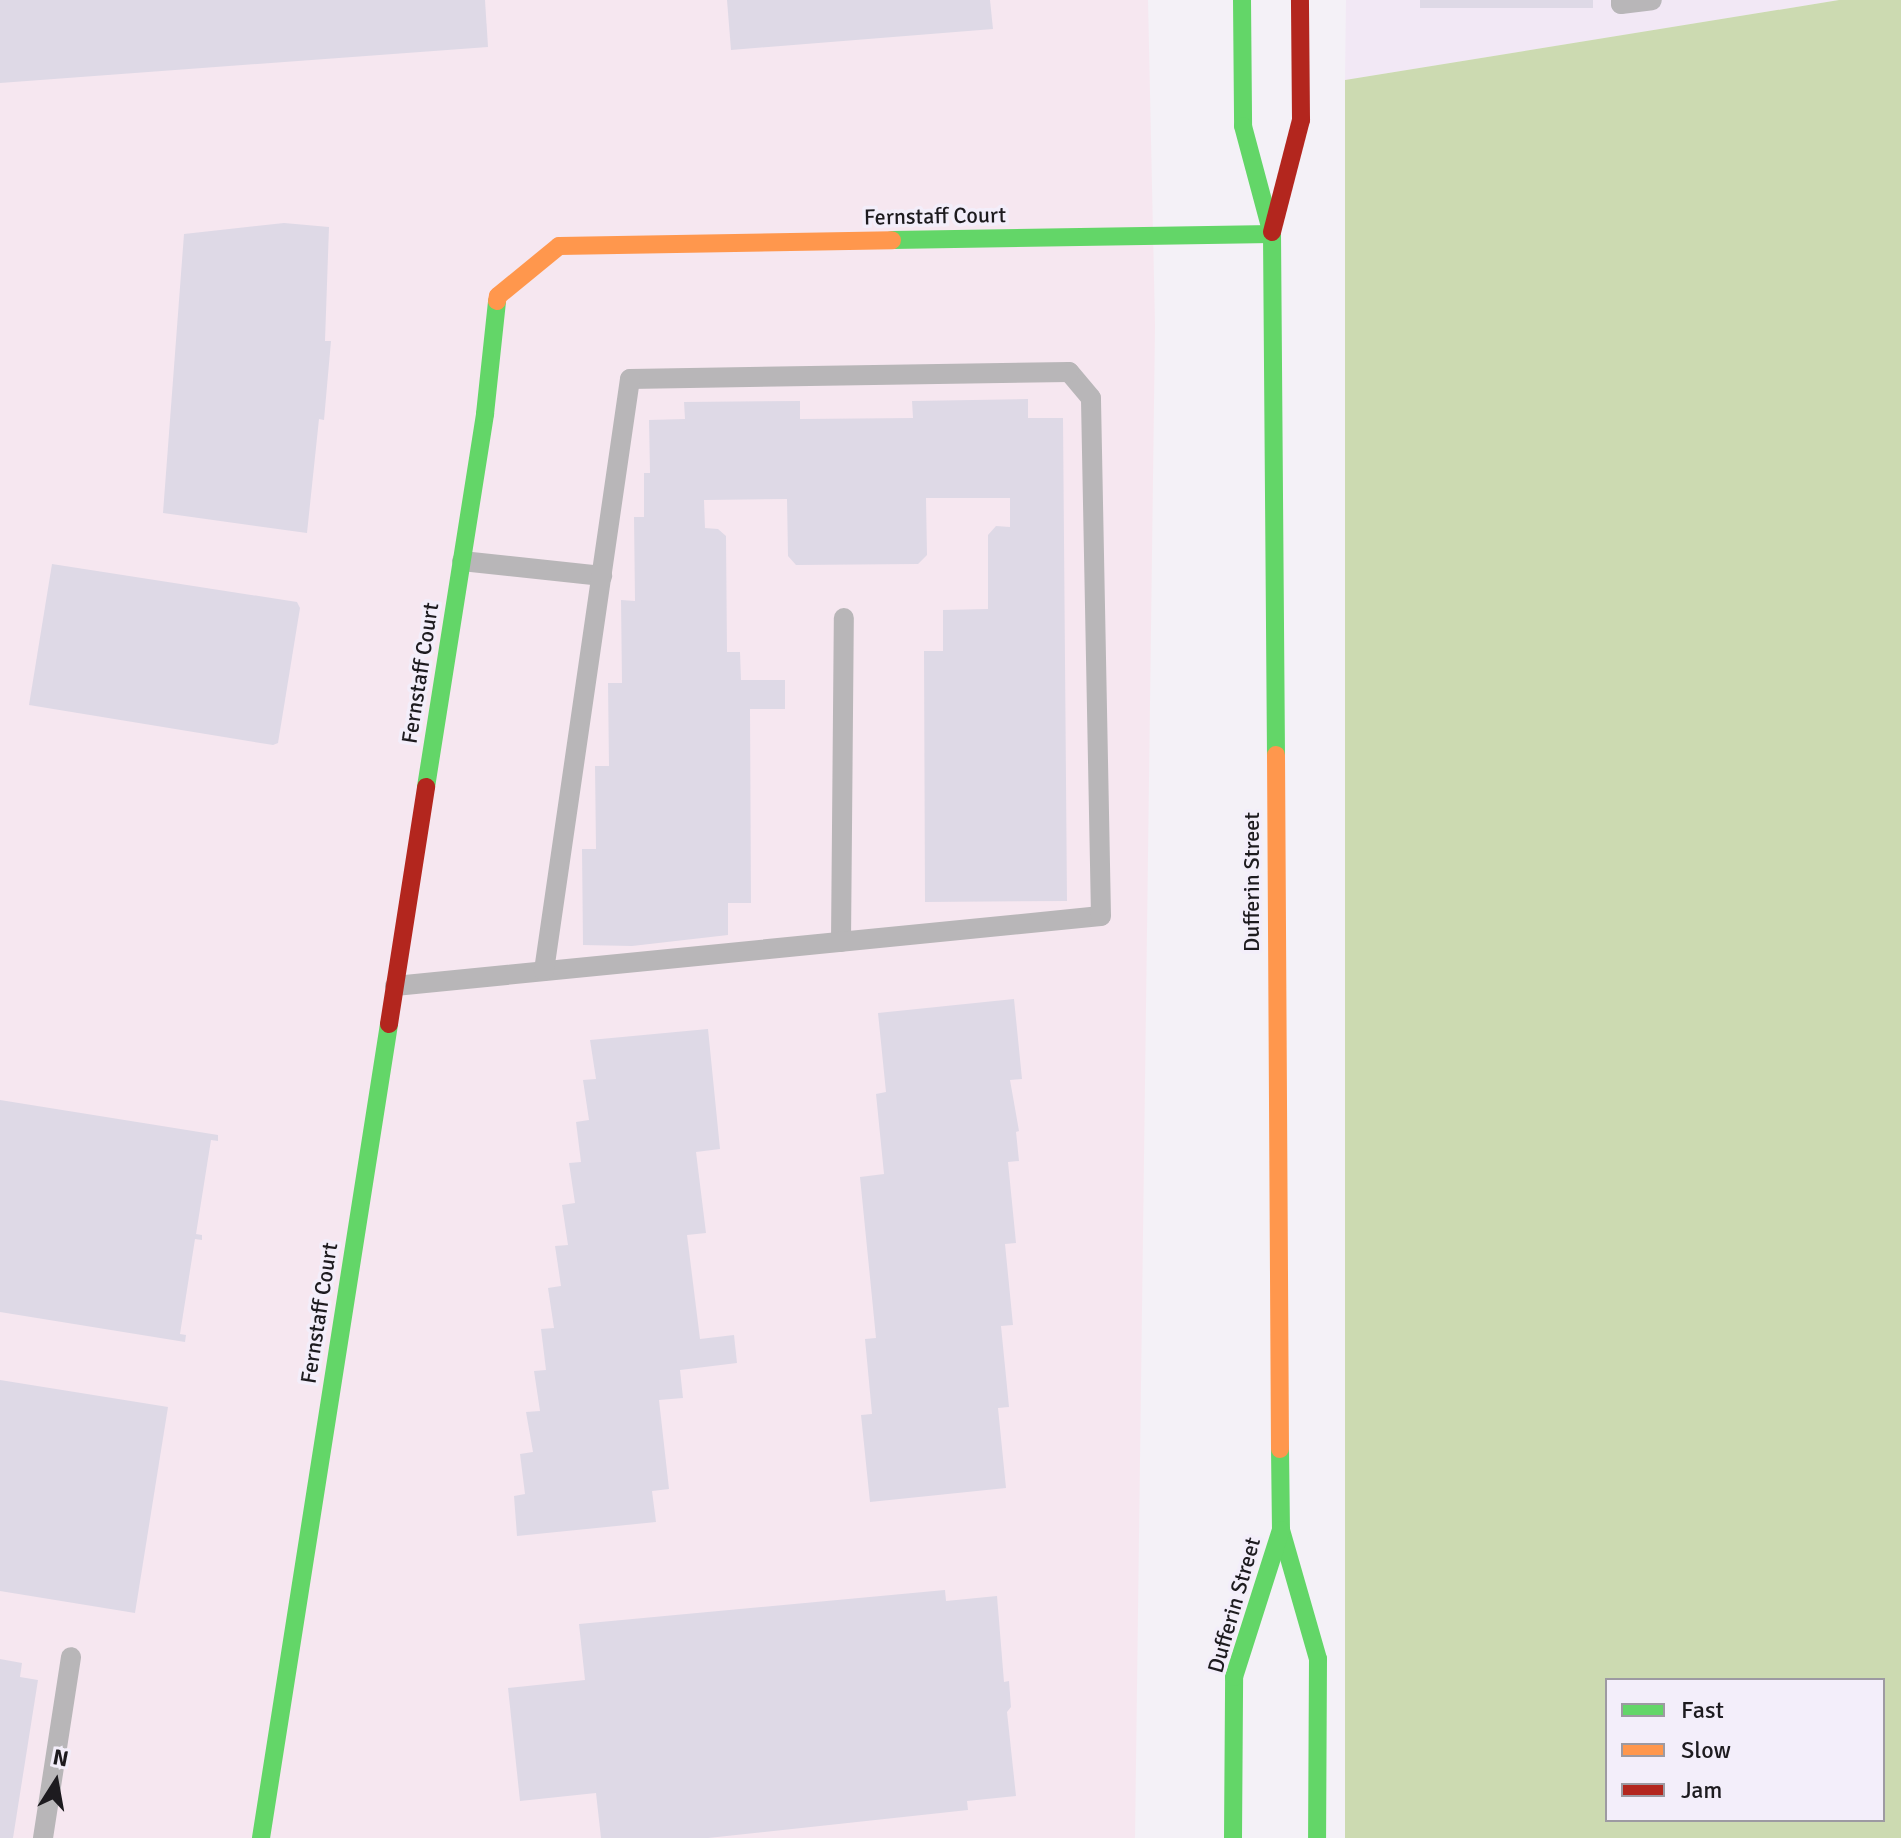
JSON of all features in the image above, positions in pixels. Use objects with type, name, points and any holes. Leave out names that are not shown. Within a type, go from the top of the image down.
[{"type":"main road","name":"Dufferin Street","points":[[1242,0],[1243,126],[1272,234],[1281,1530],[1318,1659],[1317,1838]]},
{"type":"main road","name":"Dufferin Street","points":[[1272,234],[1301,120],[1300,0]]},
{"type":"main road","name":"Fernstaff Court","points":[[261,1838],[485,414],[498,296],[559,246],[1272,234]]},
{"type":"main road","name":"Dufferin Street","points":[[1233,1838],[1234,1677],[1281,1530]]},
{"type":"lane","points":[[1621,0],[1621,4],[1652,0]]},
{"type":"lane","points":[[395,986],[1101,916],[1091,398],[1069,372],[630,379],[544,971]]},
{"type":"lane","points":[[462,561],[602,576]]},
{"type":"lane","points":[[841,942],[844,618]]},
{"type":"lane","points":[[43,1838],[71,1657]]},
{"type":"shaded area","points":[[0,0],[1148,0],[1155,326],[1135,1838],[0,1838]]},
{"type":"shaded area","points":[[1346,0],[1839,0],[1345,80]]},
{"type":"green space","points":[[1839,0],[1901,0],[1901,1838],[1345,1838],[1345,80]]},
{"type":"building","points":[[0,0],[485,0],[488,47],[0,83]]},
{"type":"building","points":[[727,0],[990,0],[993,29],[731,50]]},
{"type":"building","points":[[1420,0],[1593,0],[1593,8],[1420,8]]},
{"type":"building","points":[[284,223],[329,227],[325,341],[331,341],[324,420],[319,419],[307,533],[163,513],[184,234]]},
{"type":"building","points":[[1028,399],[1028,418],[1063,418],[1067,901],[925,902],[924,651],[943,651],[943,610],[988,609],[988,535],[996,526],[1010,527],[1010,498],[926,498],[927,555],[918,564],[796,565],[788,556],[787,499],[704,500],[705,528],[718,529],[726,536],[727,652],[740,652],[741,680],[785,680],[785,709],[750,709],[751,903],[728,903],[728,935],[632,946],[583,945],[582,849],[596,849],[595,766],[609,766],[608,683],[622,683],[621,600],[635,601],[634,517],[644,517],[644,473],[650,473],[649,420],[685,419],[684,402],[800,401],[800,419],[913,418],[912,401]]},
{"type":"building","points":[[52,564],[297,602],[300,608],[278,743],[273,745],[29,705]]},
{"type":"building","points":[[1014,999],[1022,1079],[1010,1080],[1019,1131],[1016,1132],[1019,1161],[1008,1162],[1016,1243],[1005,1244],[1013,1325],[1001,1326],[1009,1407],[998,1408],[1006,1488],[870,1502],[861,1415],[872,1414],[865,1339],[876,1338],[860,1177],[884,1174],[876,1094],[886,1092],[878,1013]]},
{"type":"building","points":[[708,1029],[720,1149],[696,1152],[706,1233],[687,1235],[700,1339],[734,1335],[737,1363],[680,1370],[683,1398],[659,1400],[669,1489],[652,1491],[656,1522],[517,1536],[514,1496],[525,1494],[520,1454],[533,1452],[526,1412],[540,1411],[534,1371],[546,1370],[541,1329],[554,1328],[548,1288],[561,1286],[555,1246],[568,1245],[562,1205],[575,1203],[569,1163],[581,1162],[576,1122],[589,1120],[583,1080],[596,1079],[590,1040]]},
{"type":"building","points":[[0,1100],[218,1135],[218,1141],[211,1140],[196,1234],[202,1235],[202,1240],[195,1239],[180,1334],[186,1335],[185,1342],[0,1312]]},
{"type":"building","points":[[0,1380],[168,1407],[135,1613],[0,1591]]},
{"type":"building","points":[[945,1590],[946,1601],[997,1596],[1004,1682],[1009,1681],[1011,1707],[1007,1712],[1016,1796],[967,1801],[968,1810],[708,1838],[601,1838],[596,1793],[520,1801],[508,1688],[585,1680],[579,1624]]},
{"type":"building","points":[[0,1659],[22,1663],[20,1677],[38,1680],[13,1838],[0,1838]]},
{"type":"traffic: fast","points":[[1242,0],[1243,126],[1272,234],[1276,755]]},
{"type":"traffic: fast","points":[[892,240],[1272,234]]},
{"type":"traffic: fast","points":[[426,787],[485,414],[497,301]]},
{"type":"traffic: fast","points":[[261,1838],[389,1024]]},
{"type":"traffic: fast","points":[[1280,1449],[1281,1530],[1318,1659],[1317,1838]]},
{"type":"traffic: fast","points":[[1233,1838],[1234,1677],[1281,1530]]},
{"type":"traffic: slow","points":[[497,301],[498,296],[559,246],[892,240]]},
{"type":"traffic: slow","points":[[1276,755],[1280,1449]]},
{"type":"traffic: jam","points":[[1272,232],[1301,120],[1300,0]]},
{"type":"traffic: jam","points":[[389,1024],[426,787]]}]
